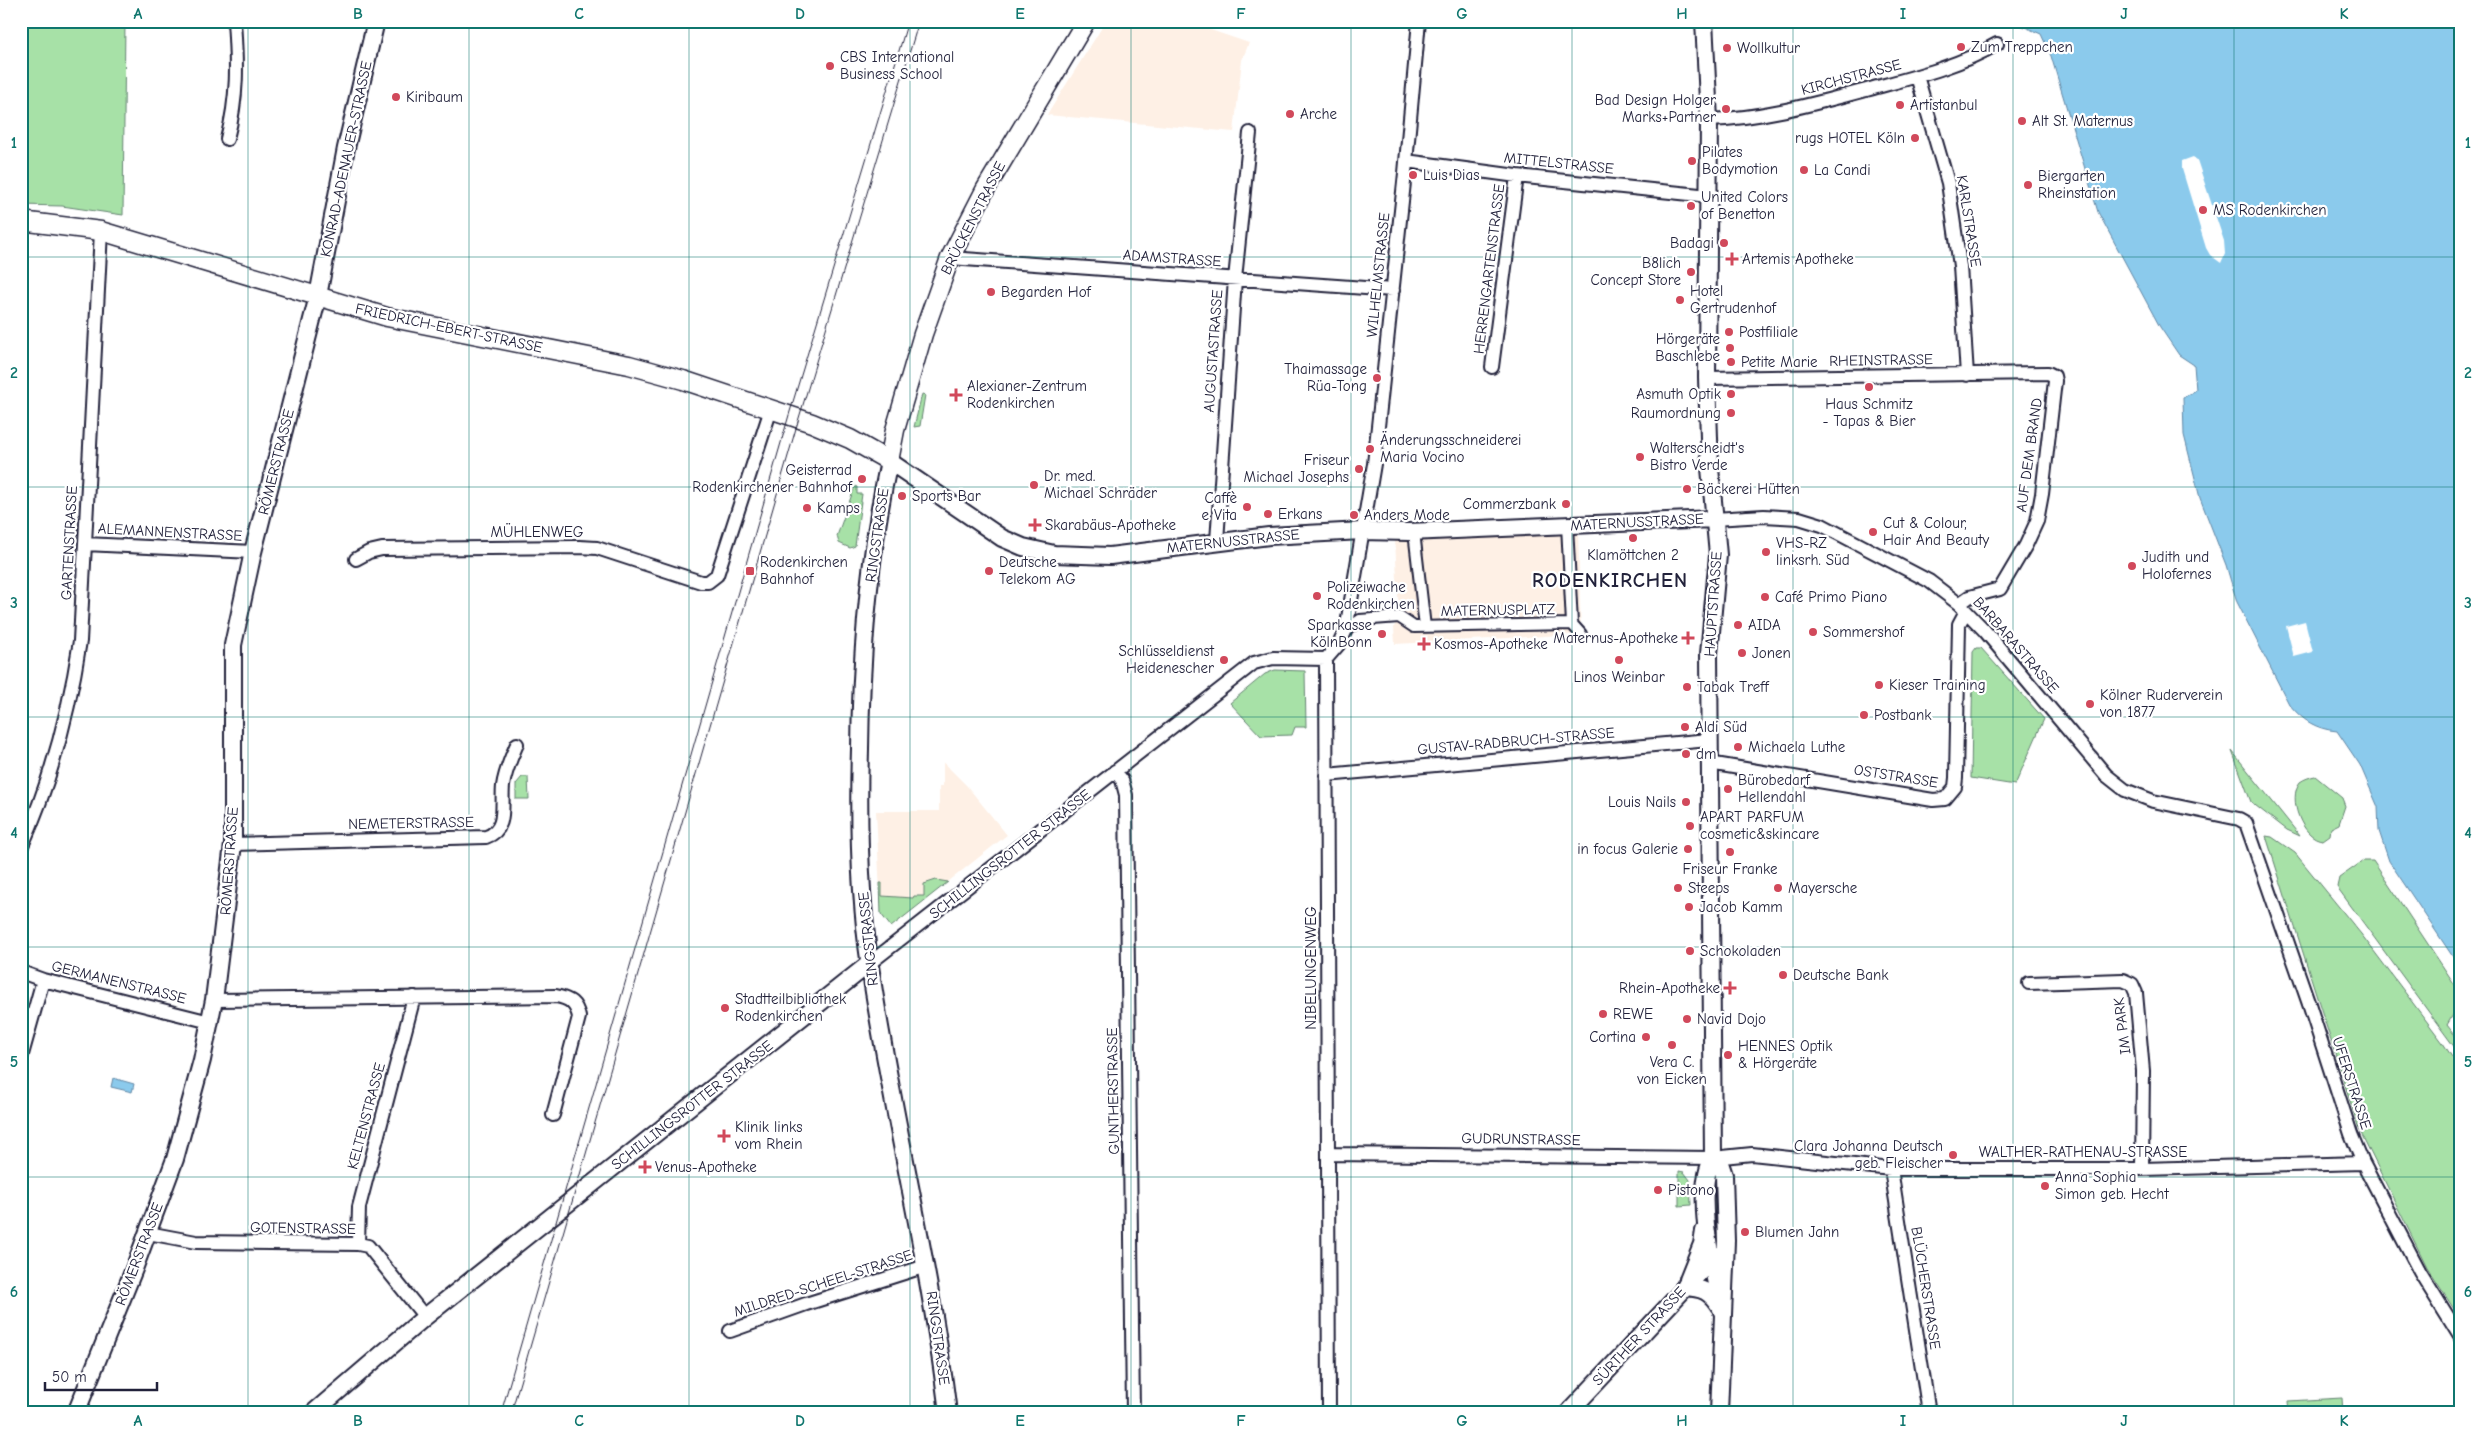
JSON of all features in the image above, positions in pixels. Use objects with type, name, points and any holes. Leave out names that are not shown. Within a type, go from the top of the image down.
[{"type":"main road","name":"BRÜCKENSTRASSE","points":[[889,461],[895,430],[923,334],[950,258],[985,190],[1086,21]]},
{"type":"main road","name":"FRIEDRICH-EBERT-STRASSE","points":[[21,221],[101,231],[387,317],[629,364],[789,415]]},
{"type":"main road","name":"MATERNUSSTRASSE","points":[[789,415],[850,438],[889,461]]},
{"type":"street","points":[[228,139],[234,109],[238,71],[234,21]]},
{"type":"street","name":"KONRAD-ADENAUER-STRASSE","points":[[318,296],[346,148],[376,21]]},
{"type":"street","name":"WILHELMSTRASSE","points":[[1362,531],[1374,464],[1419,21]]},
{"type":"street","name":"HAUPTSTRASSE","points":[[1704,21],[1709,120],[1707,378],[1710,468],[1718,555],[1709,654],[1713,1158],[1708,1167],[1705,1185],[1711,1261],[1722,1312]]},
{"type":"street","name":"KIRCHSTRASSE","points":[[1709,120],[1734,119],[1787,111],[1947,68],[1996,44]]},
{"type":"street","name":"KARLSTRASSE","points":[[1917,76],[1948,183],[1960,266],[1967,375]]},
{"type":"street","name":"AUGUSTASTRASSE","points":[[1217,541],[1235,279],[1250,133]]},
{"type":"street","name":"MITTELSTRASSE","points":[[1406,161],[1517,176],[1709,196]]},
{"type":"street","name":"HERRENGARTENSTRASSE","points":[[1492,367],[1517,176]]},
{"type":"street","name":"GARTENSTRASSE","points":[[21,848],[41,801],[59,746],[73,688],[80,641],[101,231]]},
{"type":"street","name":"ADAMSTRASSE","points":[[950,258],[1393,290]]},
{"type":"street","name":"RÖMERSTRASSE","points":[[76,1413],[148,1233],[178,1150],[196,1088],[214,1000],[233,844],[233,645],[253,552],[318,296]]},
{"type":"street","name":"RHEINSTRASSE","points":[[1707,378],[2048,373],[2054,376]]},
{"type":"street","name":"AUF DEM BRAND","points":[[1963,608],[1969,597],[2000,589],[2037,521],[2042,494],[2054,376]]},
{"type":"street","name":"MÜHLENWEG","points":[[356,559],[369,552],[382,549],[597,548],[701,582],[714,579],[717,575],[771,409]]},
{"type":"street","name":"MATERNUSSTRASSE","points":[[889,461],[1002,538],[1031,549],[1054,554],[1096,556],[1257,536],[1362,531],[1414,532],[1714,519]]},
{"type":"street","name":"RINGSTRASSE","points":[[889,461],[872,565],[866,624],[860,719],[860,842],[870,964],[926,1266],[948,1413]]},
{"type":"street","name":"BARBARASTRASSE","points":[[1714,519],[1799,518],[1822,525],[1929,581],[1963,608],[2106,775],[2125,790],[2153,800],[2246,822]]},
{"type":"street","name":"MATERNUSPLATZ","points":[[1567,525],[1572,624],[1581,634]]},
{"type":"street","points":[[1326,659],[1339,644],[1346,630],[1362,531]]},
{"type":"street","name":"MATERNUSPLATZ","points":[[1414,532],[1425,627]]},
{"type":"street","name":"ALEMANNENSTRASSE","points":[[85,544],[253,552]]},
{"type":"street","name":"OSTSTRASSE","points":[[1709,762],[1933,800],[1944,799],[1952,792],[1956,778],[1959,624],[1963,608]]},
{"type":"street","name":"MATERNUSPLATZ","points":[[1346,630],[1360,620],[1399,617],[1414,627],[1572,624]]},
{"type":"street","name":"SCHILLINGSROTTER STRASSE","points":[[313,1413],[425,1317],[870,964],[1259,660],[1293,657],[1326,659]]},
{"type":"street","name":"NIBELUNGENWEG","points":[[1326,659],[1329,1413]]},
{"type":"street","name":"GUSTAV-RADBRUCH-STRASSE","points":[[1326,775],[1709,740]]},
{"type":"street","name":"NEMETERSTRASSE","points":[[233,844],[486,837],[494,834],[500,827],[503,786],[517,744]]},
{"type":"street","name":"GUNTHERSTRASSE","points":[[1115,771],[1122,780],[1126,795],[1133,1413]]},
{"type":"street","name":"UFERSTRASSE","points":[[2246,822],[2309,1004],[2351,1134],[2363,1163],[2420,1272],[2461,1338]]},
{"type":"street","name":"GERMANENSTRASSE","points":[[21,972],[43,980],[210,1022]]},
{"type":"street","points":[[21,1058],[43,980]]},
{"type":"street","name":"IM PARK","points":[[2029,983],[2123,980],[2132,984],[2136,993],[2143,1071],[2142,1169]]},
{"type":"street","points":[[214,1000],[483,996],[556,996],[569,999],[577,1006],[579,1017],[553,1115]]},
{"type":"street","name":"KELTENSTRASSE","points":[[358,1244],[359,1207],[414,997]]},
{"type":"street","name":"GUDRUNSTRASSE","points":[[1329,1154],[1713,1158]]},
{"type":"street","name":"WALTHER-RATHENAU-STRASSE","points":[[1713,1158],[1752,1154],[1891,1169],[2142,1169],[2363,1163]]},
{"type":"street","name":"HAUPTSTRASSE","points":[[1713,1158],[1721,1166],[1724,1175],[1726,1241],[1722,1312]]},
{"type":"street","name":"BLÜCHERSTRASSE","points":[[1891,1169],[1929,1413]]},
{"type":"street","name":"HAUPTSTRASSE","points":[[1684,1287],[1702,1244],[1707,1219]]},
{"type":"street","name":"GOTENSTRASSE","points":[[148,1233],[196,1242],[358,1244],[368,1246],[425,1317]]},
{"type":"street","points":[[1711,1261],[1726,1241]]},
{"type":"street","name":"SÜRTHER STRASSE","points":[[1568,1413],[1684,1287],[1711,1261]]},
{"type":"street","name":"MILDRED-SCHEEL-STRASSE","points":[[730,1331],[824,1298],[926,1266]]},
{"type":"street","points":[[1684,1287],[1702,1288],[1711,1293],[1722,1312],[1719,1413]]},
{"type":"shaded area","points":[[1106,21],[1184,21],[1249,43],[1242,60],[1234,132],[1047,115]]},
{"type":"shaded area","points":[[1578,532],[1581,634],[1395,644],[1394,627],[1399,617],[1395,540]]},
{"type":"shaded area","points":[[943,762],[967,786],[1007,835],[891,927],[881,914],[876,811],[939,811],[939,786],[943,786]]},
{"type":"green space","points":[[21,21],[125,21],[123,215],[62,206],[21,205]]},
{"type":"green space","points":[[922,394],[925,395],[920,426],[914,427]]},
{"type":"green space","points":[[855,486],[857,487],[857,494],[862,494],[855,546],[850,548],[839,543],[837,536]]},
{"type":"green space","points":[[1976,648],[1981,648],[2044,719],[2015,785],[1971,778],[1973,652]]},
{"type":"green space","points":[[1275,670],[1305,671],[1306,727],[1295,727],[1292,735],[1261,736],[1230,703],[1265,674]]},
{"type":"green space","points":[[2232,751],[2300,836],[2287,830],[2251,802]]},
{"type":"green space","points":[[2315,776],[2342,798],[2345,806],[2339,824],[2331,828],[2330,835],[2323,840],[2315,838],[2309,833],[2299,817],[2296,807],[2296,789],[2300,782]]},
{"type":"green space","points":[[522,777],[528,777],[529,799],[516,799],[516,784]]},
{"type":"green space","points":[[2266,836],[2272,837],[2295,853],[2361,934],[2443,1043],[2461,1071],[2461,1320],[2427,1267],[2359,1129]]},
{"type":"green space","points":[[2363,861],[2373,861],[2461,994],[2461,1001],[2447,1025],[2461,1043],[2461,1056],[2337,887],[2339,878]]},
{"type":"green space","points":[[936,880],[948,882],[891,927],[881,914],[880,883],[882,883],[882,896],[913,898],[914,896],[924,896],[924,884]]},
{"type":"green space","points":[[1679,1171],[1684,1172],[1690,1180],[1691,1205],[1679,1206]]},
{"type":"green space","points":[[1717,1187],[1719,1242],[1714,1245],[1711,1188]]},
{"type":"green space","points":[[2342,1398],[2343,1413],[2289,1413],[2288,1401]]},
{"type":"water","points":[[2011,21],[2461,21],[2461,969],[2389,861],[2379,831],[2378,807],[2360,765],[2337,731],[2310,723],[2289,704],[2237,602],[2226,565],[2200,498],[2184,435],[2183,398],[2196,390],[2194,365],[2179,355],[2160,327],[2098,212],[2051,56],[2041,34]]},
{"type":"water","points":[[113,1078],[134,1084],[132,1092],[111,1087]]},
{"type":"pier","points":[[2193,157],[2197,160],[2224,241],[2225,254],[2221,263],[2210,255],[2206,248],[2182,169],[2182,161]]},
{"type":"pier","points":[[2305,621],[2313,652],[2294,657],[2286,626]]},
{"type":"tram line","points":[[501,1413],[789,415],[908,21]]},
{"type":"tram line","points":[[511,1413],[799,418],[919,21]]},
{"type":"place","name":"Zum Treppchen","points":[[1961,47]]},
{"type":"place","name":"Wollkultur","points":[[1727,48]]},
{"type":"place","name":"CBS International Business School","points":[[830,66]]},
{"type":"place","name":"Kiribaum","points":[[396,97]]},
{"type":"place","name":"Artistanbul","points":[[1900,105]]},
{"type":"place","name":"Bad Design Holger Marks+Partner","points":[[1726,109]]},
{"type":"place","name":"Arche","points":[[1290,114]]},
{"type":"place","name":"Alt St. Maternus","points":[[2022,121]]},
{"type":"place","name":"rugs HOTEL Köln","points":[[1915,138]]},
{"type":"place","name":"Pilates Bodymotion","points":[[1692,161]]},
{"type":"place","name":"La Candi","points":[[1804,170]]},
{"type":"place","name":"Luis Dias","points":[[1413,175]]},
{"type":"place","name":"Biergarten Rheinstation","points":[[2028,185]]},
{"type":"place","name":"United Colors of Benetton","points":[[1691,206]]},
{"type":"place","name":"MS Rodenkirchen","points":[[2203,210]]},
{"type":"place","name":"Badagi","points":[[1724,243]]},
{"type":"place","name":"Artemis Apotheke","points":[[1732,259]]},
{"type":"place","name":"B8lich Concept Store","points":[[1691,272]]},
{"type":"place","name":"Begarden Hof","points":[[991,292]]},
{"type":"place","name":"Hotel Gertrudenhof","points":[[1680,300]]},
{"type":"place","name":"Postfiliale","points":[[1729,332]]},
{"type":"place","name":"Hörgeräte Baschlebe","points":[[1730,348]]},
{"type":"place","name":"Petite Marie","points":[[1731,362]]},
{"type":"place","name":"Thaimassage Rüa-Tong","points":[[1377,378]]},
{"type":"place","name":"Haus Schmitz - Tapas & Bier","points":[[1869,387]]},
{"type":"place","name":"Asmuth Optik","points":[[1731,394]]},
{"type":"place","name":"Alexianer-Zentrum Rodenkirchen","points":[[956,395]]},
{"type":"place","name":"Raumordnung","points":[[1731,413]]},
{"type":"place","name":"Änderungsschneiderei Maria Vocino","points":[[1370,449]]},
{"type":"place","name":"Walterscheidt's Bistro Verde","points":[[1640,457]]},
{"type":"place","name":"Friseur Michael Josephs","points":[[1359,469]]},
{"type":"place","name":"Geisterrad Rodenkirchener Bahnhof","points":[[862,479]]},
{"type":"place","name":"Dr. med. Michael Schräder","points":[[1034,485]]},
{"type":"place","name":"Bäckerei Hütten","points":[[1687,489]]},
{"type":"place","name":"Sports Bar","points":[[902,496]]},
{"type":"place","name":"Commerzbank","points":[[1566,504]]},
{"type":"place","name":"Caffè e Vita","points":[[1247,507]]},
{"type":"place","name":"Kamps","points":[[807,508]]},
{"type":"place","name":"Erkans","points":[[1268,514]]},
{"type":"place","name":"Anders Mode","points":[[1354,515]]},
{"type":"place","name":"Skarabäus-Apotheke","points":[[1035,525]]},
{"type":"place","name":"Cut & Colour, Hair And Beauty","points":[[1873,532]]},
{"type":"place","name":"Klamöttchen 2","points":[[1633,538]]},
{"type":"place","name":"VHS-RZ linksrh. Süd","points":[[1766,552]]},
{"type":"place","name":"Judith und Holofernes","points":[[2132,566]]},
{"type":"place","name":"Rodenkirchen Bahnhof","points":[[750,571]]},
{"type":"place","name":"Deutsche Telekom AG","points":[[989,571]]},
{"type":"place","name":"Polizeiwache Rodenkirchen","points":[[1317,596]]},
{"type":"place","name":"Café Primo Piano","points":[[1765,597]]},
{"type":"place","name":"AIDA","points":[[1738,625]]},
{"type":"place","name":"Sommershof","points":[[1813,632]]},
{"type":"place","name":"Sparkasse KölnBonn","points":[[1382,634]]},
{"type":"place","name":"Maternus-Apotheke","points":[[1688,638]]},
{"type":"place","name":"Kosmos-Apotheke","points":[[1424,644]]},
{"type":"place","name":"Jonen","points":[[1742,653]]},
{"type":"place","name":"Schlüsseldienst Heidenescher","points":[[1224,660]]},
{"type":"place","name":"Linos Weinbar","points":[[1619,660]]},
{"type":"place","name":"Kieser Training","points":[[1879,685]]},
{"type":"place","name":"Tabak Treff","points":[[1687,687]]},
{"type":"place","name":"Kölner Ruderverein von 1877","points":[[2090,704]]},
{"type":"place","name":"Postbank","points":[[1864,715]]},
{"type":"place","name":"Aldi Süd","points":[[1685,727]]},
{"type":"place","name":"Michaela Luthe","points":[[1738,747]]},
{"type":"place","name":"dm","points":[[1686,754]]},
{"type":"place","name":"Bürobedarf Hellendahl","points":[[1728,789]]},
{"type":"place","name":"Louis Nails","points":[[1686,802]]},
{"type":"place","name":"APART PARFUM cosmetic&skincare","points":[[1690,826]]},
{"type":"place","name":"in focus Galerie","points":[[1688,849]]},
{"type":"place","name":"Friseur Franke","points":[[1730,852]]},
{"type":"place","name":"Steeps","points":[[1678,888]]},
{"type":"place","name":"Mayersche","points":[[1778,888]]},
{"type":"place","name":"Jacob Kamm","points":[[1689,907]]},
{"type":"place","name":"Schokoladen","points":[[1690,951]]},
{"type":"place","name":"Deutsche Bank","points":[[1783,975]]},
{"type":"place","name":"Rhein-Apotheke","points":[[1730,988]]},
{"type":"place","name":"Stadtteilbibliothek Rodenkirchen","points":[[725,1008]]},
{"type":"place","name":"REWE","points":[[1603,1014]]},
{"type":"place","name":"Navid Dojo","points":[[1687,1019]]},
{"type":"place","name":"Cortina","points":[[1646,1037]]},
{"type":"place","name":"Vera C. von Eicken","points":[[1672,1045]]},
{"type":"place","name":"HENNES Optik & Hörgeräte","points":[[1728,1055]]},
{"type":"place","name":"Klinik links vom Rhein","points":[[724,1136]]},
{"type":"place","name":"Clara Johanna Deutsch geb. Fleischer","points":[[1953,1155]]},
{"type":"place","name":"Venus-Apotheke","points":[[645,1167]]},
{"type":"place","name":"Anna Sophia Simon geb. Hecht","points":[[2045,1186]]},
{"type":"place","name":"Pistono","points":[[1658,1190]]},
{"type":"place","name":"Blumen Jahn","points":[[1745,1232]]},
{"type":"district","name":"RODENKIRCHEN","points":[[1610,580]]}]
